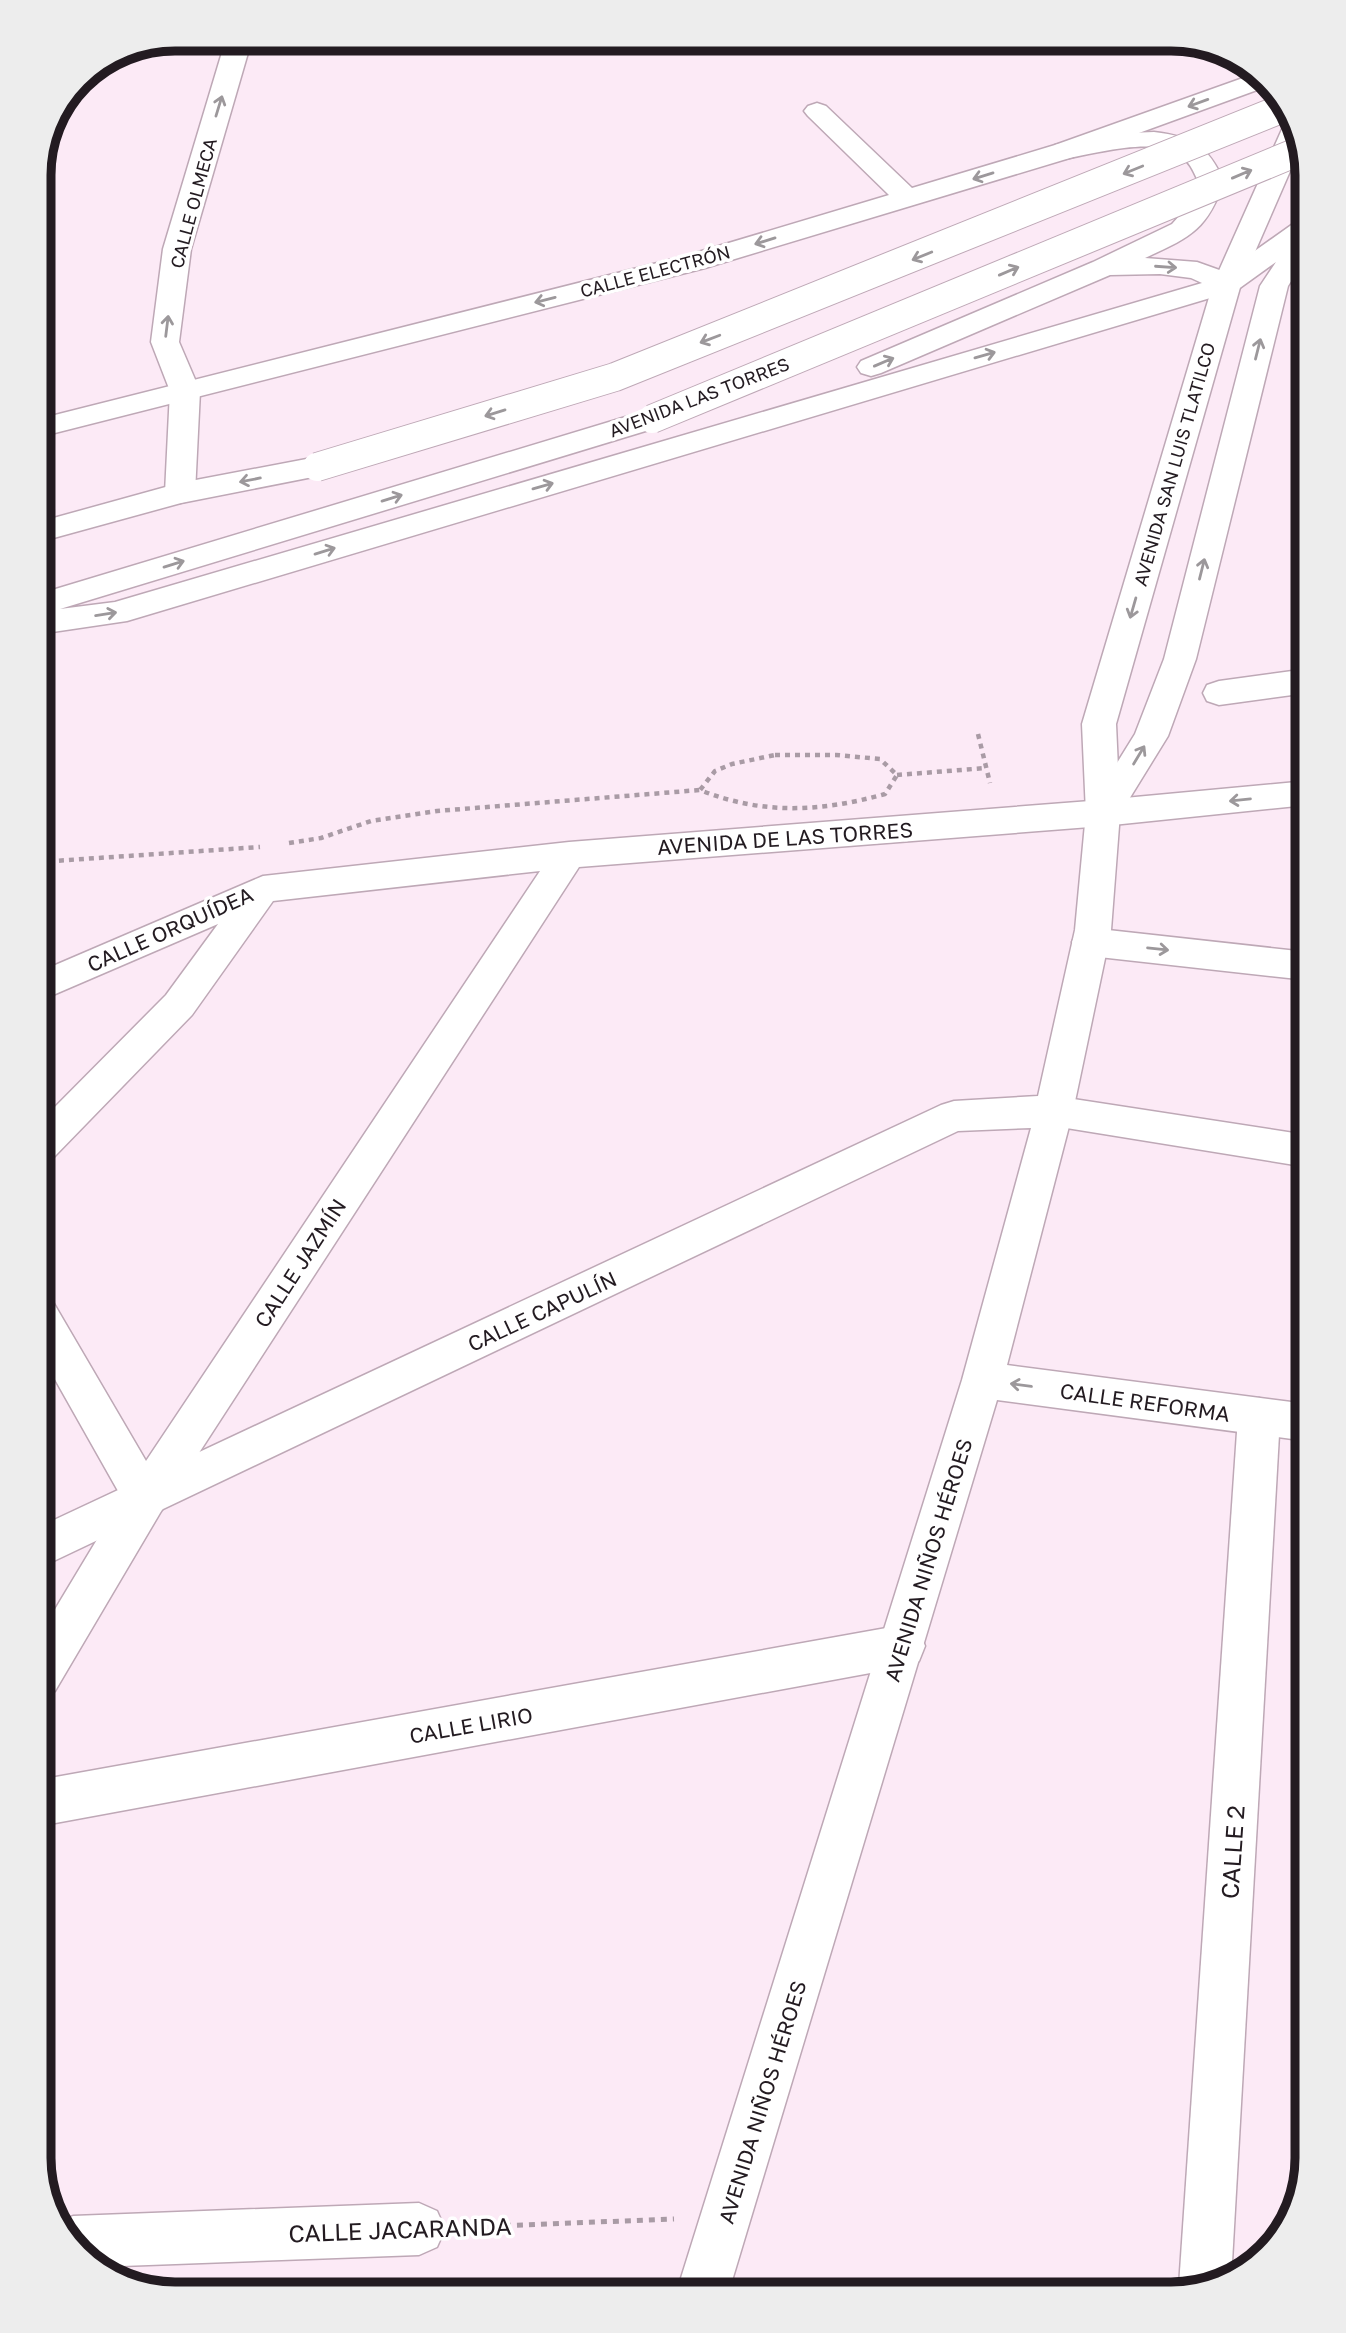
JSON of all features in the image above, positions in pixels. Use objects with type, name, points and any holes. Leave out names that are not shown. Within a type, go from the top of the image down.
[{"type":"main road","name":"CALLE OLMECA","points":[[180,493],[185,391],[165,342],[177,248],[236,51]]},
{"type":"main road","name":"CALLE ELECTRÓN","points":[[51,425],[695,262],[1064,151],[1253,82]]},
{"type":"main road","points":[[817,111],[869,158],[907,198]]},
{"type":"main road","points":[[51,529],[180,493],[317,467],[615,377],[1277,111]]},
{"type":"main road","points":[[708,437],[1103,268],[1182,230],[1202,207],[1211,181],[1197,155],[1178,142],[1147,139],[1064,151]]},
{"type":"main road","name":"AVENIDA SAN LUIS TLATILCO","points":[[1103,813],[1099,724],[1227,284],[1290,140]]},
{"type":"main road","name":"AVENIDA LAS TORRES","points":[[51,600],[652,419],[1293,154]]},
{"type":"main road","points":[[51,621],[116,613],[1227,284],[1295,236]]},
{"type":"main road","points":[[1103,813],[1150,736],[1180,659],[1274,286],[1295,254]]},
{"type":"main road","points":[[1103,268],[1160,267],[1197,270],[1227,284]]},
{"type":"main road","points":[[1219,693],[1295,683]]},
{"type":"main road","name":"AVENIDA DE LAS TORRES","points":[[263,888],[569,855],[1103,813],[1295,794]]},
{"type":"main road","name":"AVENIDA NIÑOS HÉROES","points":[[706,2282],[983,1380],[1054,1111],[1090,942],[1103,813]]},
{"type":"main road","name":"CALLE JAZMÍN","points":[[51,1654],[145,1499],[569,855]]},
{"type":"main road","points":[[51,1134],[179,1004],[263,888]]},
{"type":"main road","name":"CALLE ORQUÍDEA","points":[[51,982],[263,888]]},
{"type":"main road","points":[[1090,942],[1295,965]]},
{"type":"main road","name":"CALLE CAPULÍN","points":[[51,1542],[954,1116],[1054,1111],[1295,1149]]},
{"type":"main road","points":[[51,1335],[145,1499]]},
{"type":"main road","name":"CALLE REFORMA","points":[[983,1380],[1295,1422]]},
{"type":"main road","name":"CALLE 2","points":[[1206,2277],[1259,1417]]},
{"type":"main road","name":"CALLE LIRIO","points":[[51,1801],[903,1646]]},
{"type":"main road","name":"CALLE JACARANDA","points":[[84,2242],[419,2229]]},
{"type":"path","points":[[978,734],[998,821]]},
{"type":"path","points":[[700,790],[715,772],[732,764],[775,755],[836,755],[880,759],[897,775],[986,768]]},
{"type":"path","points":[[286,844],[321,838],[371,821],[437,811],[700,790],[743,807],[802,810],[864,801],[885,794],[897,775]]},
{"type":"path","points":[[51,861],[261,847]]},
{"type":"path","name":"CALLE JACARANDA","points":[[419,2229],[727,2217]]}]
